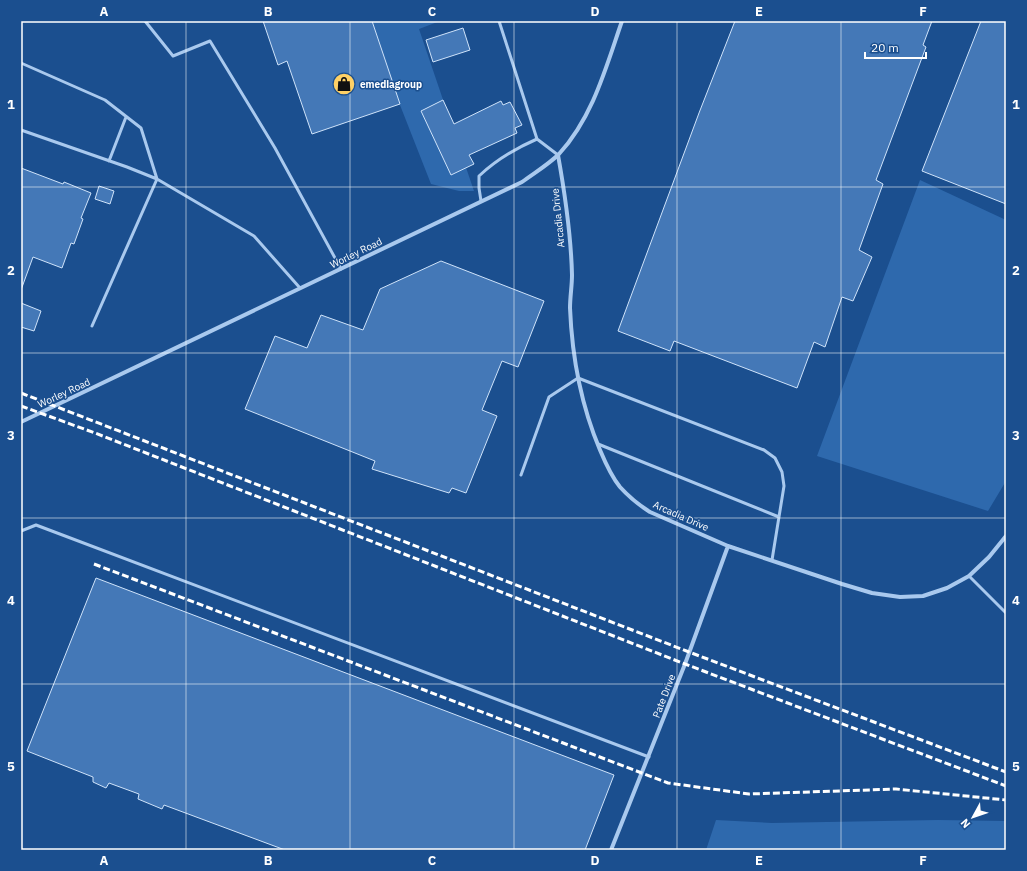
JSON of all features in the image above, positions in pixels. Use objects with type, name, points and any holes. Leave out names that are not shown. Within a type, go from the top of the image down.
[{"type":"street","name":"Worley Road","points":[[21,422],[522,182],[558,155],[575,134],[598,91],[622,21]]},
{"type":"street","name":"Arcadia Drive","points":[[558,155],[567,210],[572,276],[570,308],[580,392],[590,425],[608,468],[619,486],[638,505],[657,515],[728,546],[842,584],[872,593],[900,598],[923,596],[946,588],[969,576],[990,557],[1006,536]]},
{"type":"street","name":"Pate Drive","points":[[611,850],[685,664],[728,546]]},
{"type":"lane","points":[[145,21],[173,56],[210,40],[275,148],[341,268]]},
{"type":"lane","points":[[499,21],[537,139],[558,155]]},
{"type":"lane","points":[[21,63],[105,100],[141,128],[157,179],[92,326]]},
{"type":"lane","points":[[109,161],[126,116]]},
{"type":"lane","points":[[21,130],[157,179],[254,236],[300,288]]},
{"type":"lane","points":[[481,201],[479,176],[493,163],[521,146],[537,139]]},
{"type":"lane","points":[[521,475],[549,397],[578,378],[764,450],[775,458],[782,472],[784,486],[772,560]]},
{"type":"lane","points":[[598,444],[779,517]]},
{"type":"lane","points":[[21,531],[36,525],[649,757]]},
{"type":"lane","points":[[969,576],[1006,612]]},
{"type":"shaded area","points":[[367,21],[440,21],[419,29],[474,191],[459,191],[431,184]]},
{"type":"shaded area","points":[[920,180],[1006,220],[1006,481],[988,511],[817,456]]},
{"type":"shaded area","points":[[716,820],[772,823],[938,820],[1006,821],[1006,850],[706,850]]},
{"type":"building","name":"emediagroup","points":[[263,21],[372,21],[400,104],[312,134],[287,61],[278,65]]},
{"type":"building","points":[[735,21],[932,21],[923,45],[926,47],[876,180],[883,184],[859,250],[872,257],[853,301],[842,297],[825,347],[814,342],[797,388],[674,341],[670,351],[618,331]]},
{"type":"building","points":[[981,21],[1006,21],[1006,204],[922,171]]},
{"type":"building","points":[[463,28],[470,50],[433,62],[426,40]]},
{"type":"building","points":[[443,100],[454,124],[501,101],[503,105],[510,102],[522,125],[515,128],[517,133],[469,155],[474,164],[451,175],[421,111]]},
{"type":"building","points":[[21,168],[63,184],[64,182],[91,193],[81,218],[83,219],[74,244],[71,243],[62,268],[33,257],[21,290]]},
{"type":"building","points":[[99,186],[114,191],[110,204],[95,199]]},
{"type":"building","points":[[441,261],[544,301],[518,367],[502,361],[482,410],[497,416],[466,493],[452,488],[449,493],[372,469],[375,461],[245,409],[275,336],[307,348],[321,315],[363,330],[380,289]]},
{"type":"building","points":[[21,303],[41,311],[34,331],[21,327]]},
{"type":"building","points":[[96,578],[614,775],[585,850],[285,850],[164,805],[162,809],[138,799],[139,794],[109,783],[106,788],[93,782],[93,777],[27,751]]},
{"type":"railway","points":[[21,393],[689,652],[1006,772]]},
{"type":"railway","points":[[21,406],[95,433],[685,664],[1006,786]]},
{"type":"railway","points":[[94,564],[668,783],[749,794],[896,789],[1006,800]]},
{"type":"place","name":"emediagroup","points":[[344,84]]}]
